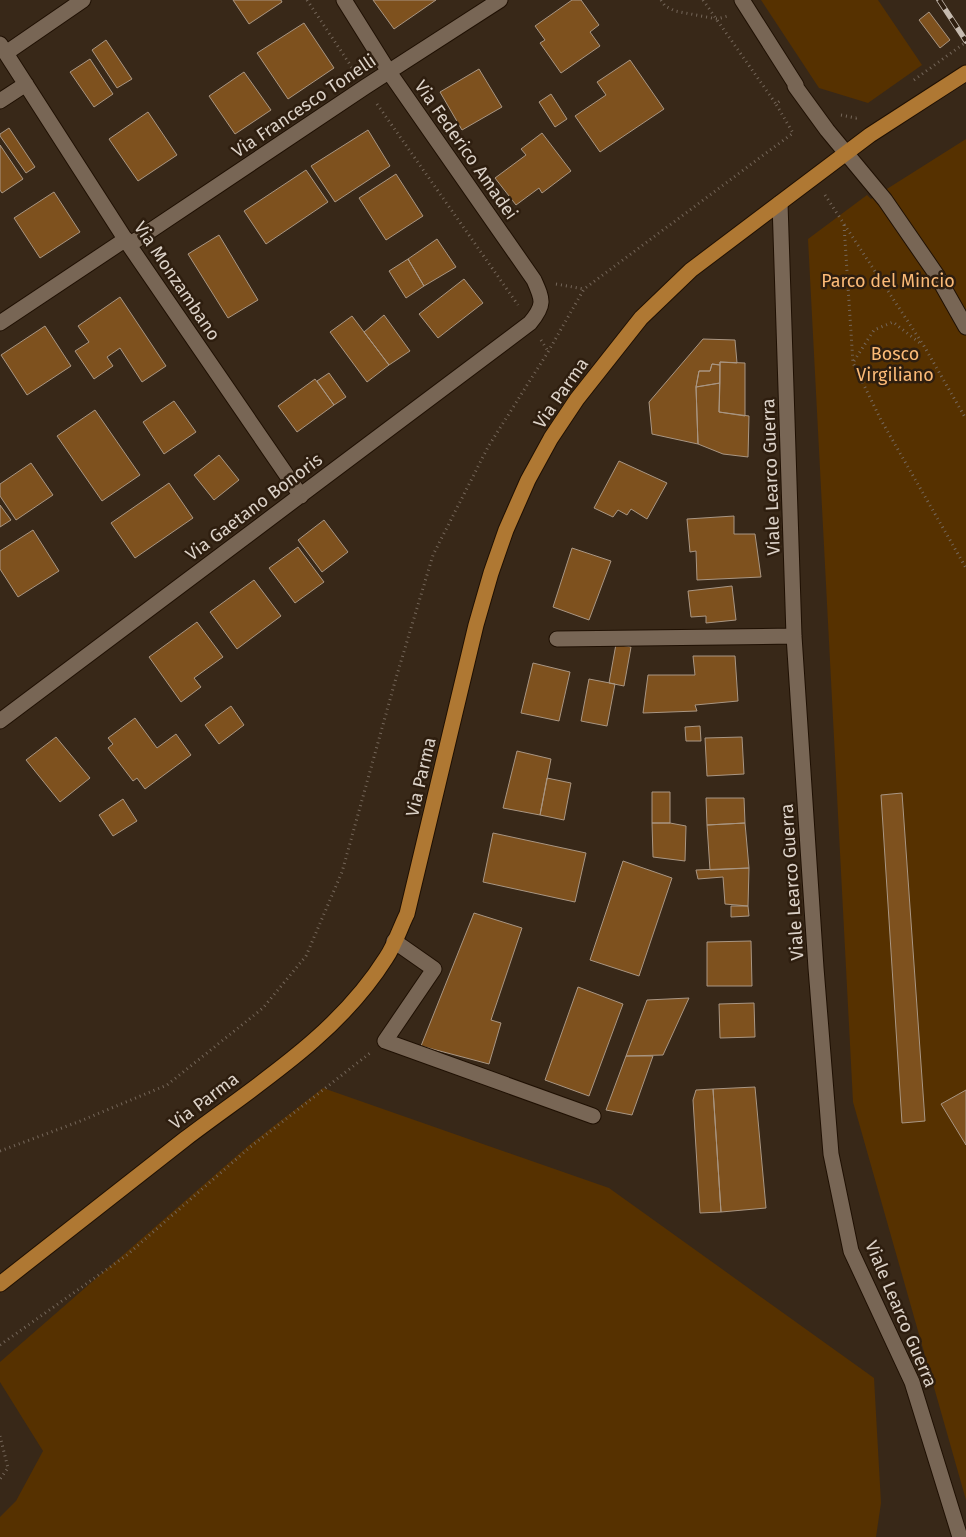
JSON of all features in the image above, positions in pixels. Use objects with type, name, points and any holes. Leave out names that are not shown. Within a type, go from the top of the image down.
[{"type":"main road","name":"Via Parma","points":[[0,1284],[184,1140],[310,1045],[341,1015],[370,982],[387,956],[407,914],[490,573],[528,480],[551,438],[577,399],[641,318],[691,270],[846,152],[915,104],[966,72]]},
{"type":"street","points":[[3,48],[83,0]]},
{"type":"street","name":"Via Federico Amadei","points":[[344,0],[389,72],[534,280],[542,298],[541,310],[530,323]]},
{"type":"street","name":"Via Francesco Tonelli","points":[[0,323],[500,0]]},
{"type":"street","points":[[742,0],[795,86],[885,200],[919,249],[936,274],[966,327]]},
{"type":"street","name":"Via Monzambano","points":[[3,48],[128,242],[301,496]]},
{"type":"street","points":[[0,101],[26,84]]},
{"type":"street","name":"Viale Learco Guerra","points":[[780,203],[794,636],[816,968],[831,1154],[851,1252],[912,1382],[960,1537]]},
{"type":"street","name":"Via Gaetano Bonoris","points":[[0,721],[530,323]]},
{"type":"street","points":[[557,639],[794,636]]},
{"type":"street","points":[[394,941],[434,969],[385,1041],[593,1116]]},
{"type":"path","points":[[307,0],[365,87],[530,323]]},
{"type":"path","points":[[662,0],[665,6],[675,10],[717,19]]},
{"type":"path","points":[[0,1151],[78,1122],[167,1085],[263,1008],[306,956],[342,872],[396,678],[433,556],[488,447],[548,352],[584,289],[794,133],[776,104],[703,0]]},
{"type":"path","points":[[913,81],[966,42]]},
{"type":"path","points":[[776,104],[795,86]]},
{"type":"path","points":[[835,110],[843,116],[856,118],[862,116]]},
{"type":"path","points":[[814,177],[924,346],[966,419]]},
{"type":"path","points":[[844,225],[853,363],[881,420],[966,568]]},
{"type":"path","points":[[853,363],[874,330],[893,322],[924,346]]},
{"type":"path","points":[[0,1345],[127,1255],[249,1148],[385,1041]]},
{"type":"path","points":[[0,1436],[8,1468],[0,1480]]},
{"type":"green space","points":[[761,0],[878,0],[922,65],[868,103],[819,88]]},
{"type":"green space","name":"Parco del Mincio","points":[[966,139],[966,1500],[853,1102],[808,239],[867,195],[871,199]]},
{"type":"green space","points":[[323,1088],[609,1188],[874,1378],[881,1503],[876,1537],[0,1537],[0,1517],[16,1501],[43,1451],[0,1382],[0,1362],[248,1146]]},
{"type":"building","points":[[233,0],[281,0],[282,2],[249,24]]},
{"type":"building","points":[[373,0],[436,0],[394,29]]},
{"type":"building","points":[[572,0],[581,0],[599,25],[590,32],[600,46],[561,73],[540,43],[545,40],[535,26]]},
{"type":"building","points":[[929,12],[950,40],[940,48],[919,20]]},
{"type":"building","points":[[304,23],[334,68],[288,99],[257,53]]},
{"type":"building","points":[[106,40],[132,79],[117,88],[92,50]]},
{"type":"building","points":[[90,59],[113,94],[94,107],[70,72]]},
{"type":"building","points":[[630,60],[664,109],[600,152],[575,116],[606,95],[597,82]]},
{"type":"building","points":[[479,69],[502,107],[462,130],[440,92]]},
{"type":"building","points":[[244,72],[271,110],[235,134],[209,96]]},
{"type":"building","points":[[551,94],[567,119],[555,127],[539,102]]},
{"type":"building","points":[[148,112],[177,155],[138,181],[109,139]]},
{"type":"building","points":[[9,128],[35,167],[26,173],[0,136]]},
{"type":"building","points":[[368,130],[390,166],[335,202],[311,166]]},
{"type":"building","points":[[542,133],[571,171],[542,193],[539,188],[516,205],[495,178],[526,155],[521,149]]},
{"type":"building","points":[[0,145],[23,179],[2,193],[0,190]]},
{"type":"building","points":[[306,170],[328,202],[266,244],[244,211]]},
{"type":"building","points":[[396,174],[423,216],[386,240],[359,198]]},
{"type":"building","points":[[54,192],[80,232],[40,258],[14,218]]},
{"type":"building","points":[[219,235],[258,300],[228,318],[188,254]]},
{"type":"building","points":[[437,239],[456,267],[424,286],[408,259]]},
{"type":"building","points":[[408,259],[424,286],[406,298],[389,271]]},
{"type":"building","points":[[464,279],[483,303],[438,338],[419,314]]},
{"type":"building","points":[[120,297],[166,366],[142,382],[120,348],[107,357],[113,366],[94,379],[75,351],[89,342],[78,326]]},
{"type":"building","points":[[384,315],[410,351],[389,365],[364,332]]},
{"type":"building","points":[[352,316],[389,365],[367,382],[330,332]]},
{"type":"building","points":[[45,326],[71,366],[27,395],[1,355]]},
{"type":"building","points":[[703,339],[735,340],[737,363],[720,362],[720,365],[712,364],[710,371],[699,371],[696,387],[698,444],[652,434],[649,402]]},
{"type":"building","points":[[720,362],[745,363],[745,416],[719,412]]},
{"type":"building","points":[[712,364],[720,365],[720,383],[696,387],[699,371],[710,371]]},
{"type":"building","points":[[329,373],[346,397],[334,405],[317,381]]},
{"type":"building","points":[[315,379],[334,405],[297,432],[278,406]]},
{"type":"building","points":[[720,383],[719,412],[749,416],[748,457],[723,454],[698,444],[696,387]]},
{"type":"building","points":[[174,401],[196,432],[164,454],[143,422]]},
{"type":"building","points":[[95,410],[140,475],[102,501],[57,436]]},
{"type":"building","points":[[219,455],[239,480],[214,500],[194,475]]},
{"type":"building","points":[[619,461],[667,483],[647,519],[631,509],[627,515],[618,510],[613,517],[594,508]]},
{"type":"building","points":[[31,463],[53,495],[16,520],[0,496],[0,484]]},
{"type":"building","points":[[169,483],[193,518],[135,558],[111,523]]},
{"type":"building","points":[[0,505],[11,520],[0,527]]},
{"type":"building","points":[[734,516],[734,534],[755,534],[761,577],[697,580],[696,551],[690,552],[687,519]]},
{"type":"building","points":[[324,520],[348,552],[322,572],[298,540]]},
{"type":"building","points":[[33,530],[59,571],[18,597],[0,569],[0,551]]},
{"type":"building","points":[[298,547],[324,582],[295,603],[269,568]]},
{"type":"building","points":[[572,548],[611,561],[589,620],[553,607]]},
{"type":"building","points":[[254,580],[281,616],[237,649],[210,612]]},
{"type":"building","points":[[732,586],[736,620],[706,623],[706,616],[691,617],[688,591]]},
{"type":"building","points":[[197,622],[223,657],[194,678],[201,687],[181,702],[149,657]]},
{"type":"building","points":[[616,644],[631,647],[624,686],[609,683]]},
{"type":"building","points":[[693,656],[735,656],[738,701],[695,705],[697,711],[643,713],[648,675],[695,675]]},
{"type":"building","points":[[533,663],[570,672],[559,721],[521,713]]},
{"type":"building","points":[[589,679],[615,684],[607,726],[581,721]]},
{"type":"building","points":[[231,706],[244,725],[219,744],[205,725]]},
{"type":"building","points":[[135,718],[157,748],[176,734],[191,755],[145,789],[137,778],[133,781],[108,748],[113,744],[108,738]]},
{"type":"building","points":[[700,726],[701,741],[686,741],[685,727]]},
{"type":"building","points":[[56,737],[90,778],[60,802],[26,760]]},
{"type":"building","points":[[742,737],[744,774],[707,776],[705,738]]},
{"type":"building","points":[[517,751],[551,759],[540,815],[503,808]]},
{"type":"building","points":[[547,778],[571,783],[564,820],[540,815]]},
{"type":"building","points":[[652,792],[670,792],[670,823],[652,823]]},
{"type":"building","points":[[902,793],[925,1121],[902,1123],[881,795]]},
{"type":"building","points":[[706,798],[744,798],[745,823],[707,825]]},
{"type":"building","points":[[123,799],[137,821],[113,836],[99,815]]},
{"type":"building","points":[[652,823],[670,823],[686,826],[685,861],[653,857]]},
{"type":"building","points":[[745,823],[749,868],[710,870],[707,825]]},
{"type":"building","points":[[493,833],[586,853],[575,902],[483,882]]},
{"type":"building","points":[[623,861],[672,878],[639,976],[590,960]]},
{"type":"building","points":[[749,868],[748,906],[725,904],[723,877],[698,879],[696,870]]},
{"type":"building","points":[[731,906],[748,906],[749,916],[731,917]]},
{"type":"building","points":[[474,913],[522,928],[491,1020],[501,1023],[489,1064],[421,1046]]},
{"type":"building","points":[[751,941],[752,986],[707,986],[707,942]]},
{"type":"building","points":[[578,987],[623,1004],[589,1096],[545,1080]]},
{"type":"building","points":[[689,998],[663,1055],[626,1056],[647,1000]]},
{"type":"building","points":[[754,1003],[755,1037],[720,1038],[719,1004]]},
{"type":"building","points":[[626,1056],[653,1056],[632,1115],[606,1110]]},
{"type":"building","points":[[755,1087],[766,1208],[721,1212],[713,1089]]},
{"type":"building","points":[[713,1089],[721,1212],[700,1213],[693,1100],[696,1090]]},
{"type":"building","points":[[966,1090],[966,1145],[941,1104]]},
{"type":"railway","points":[[939,0],[966,41]]},
{"type":"park label","name":"Bosco Virgiliano","points":[[895,364]]}]
